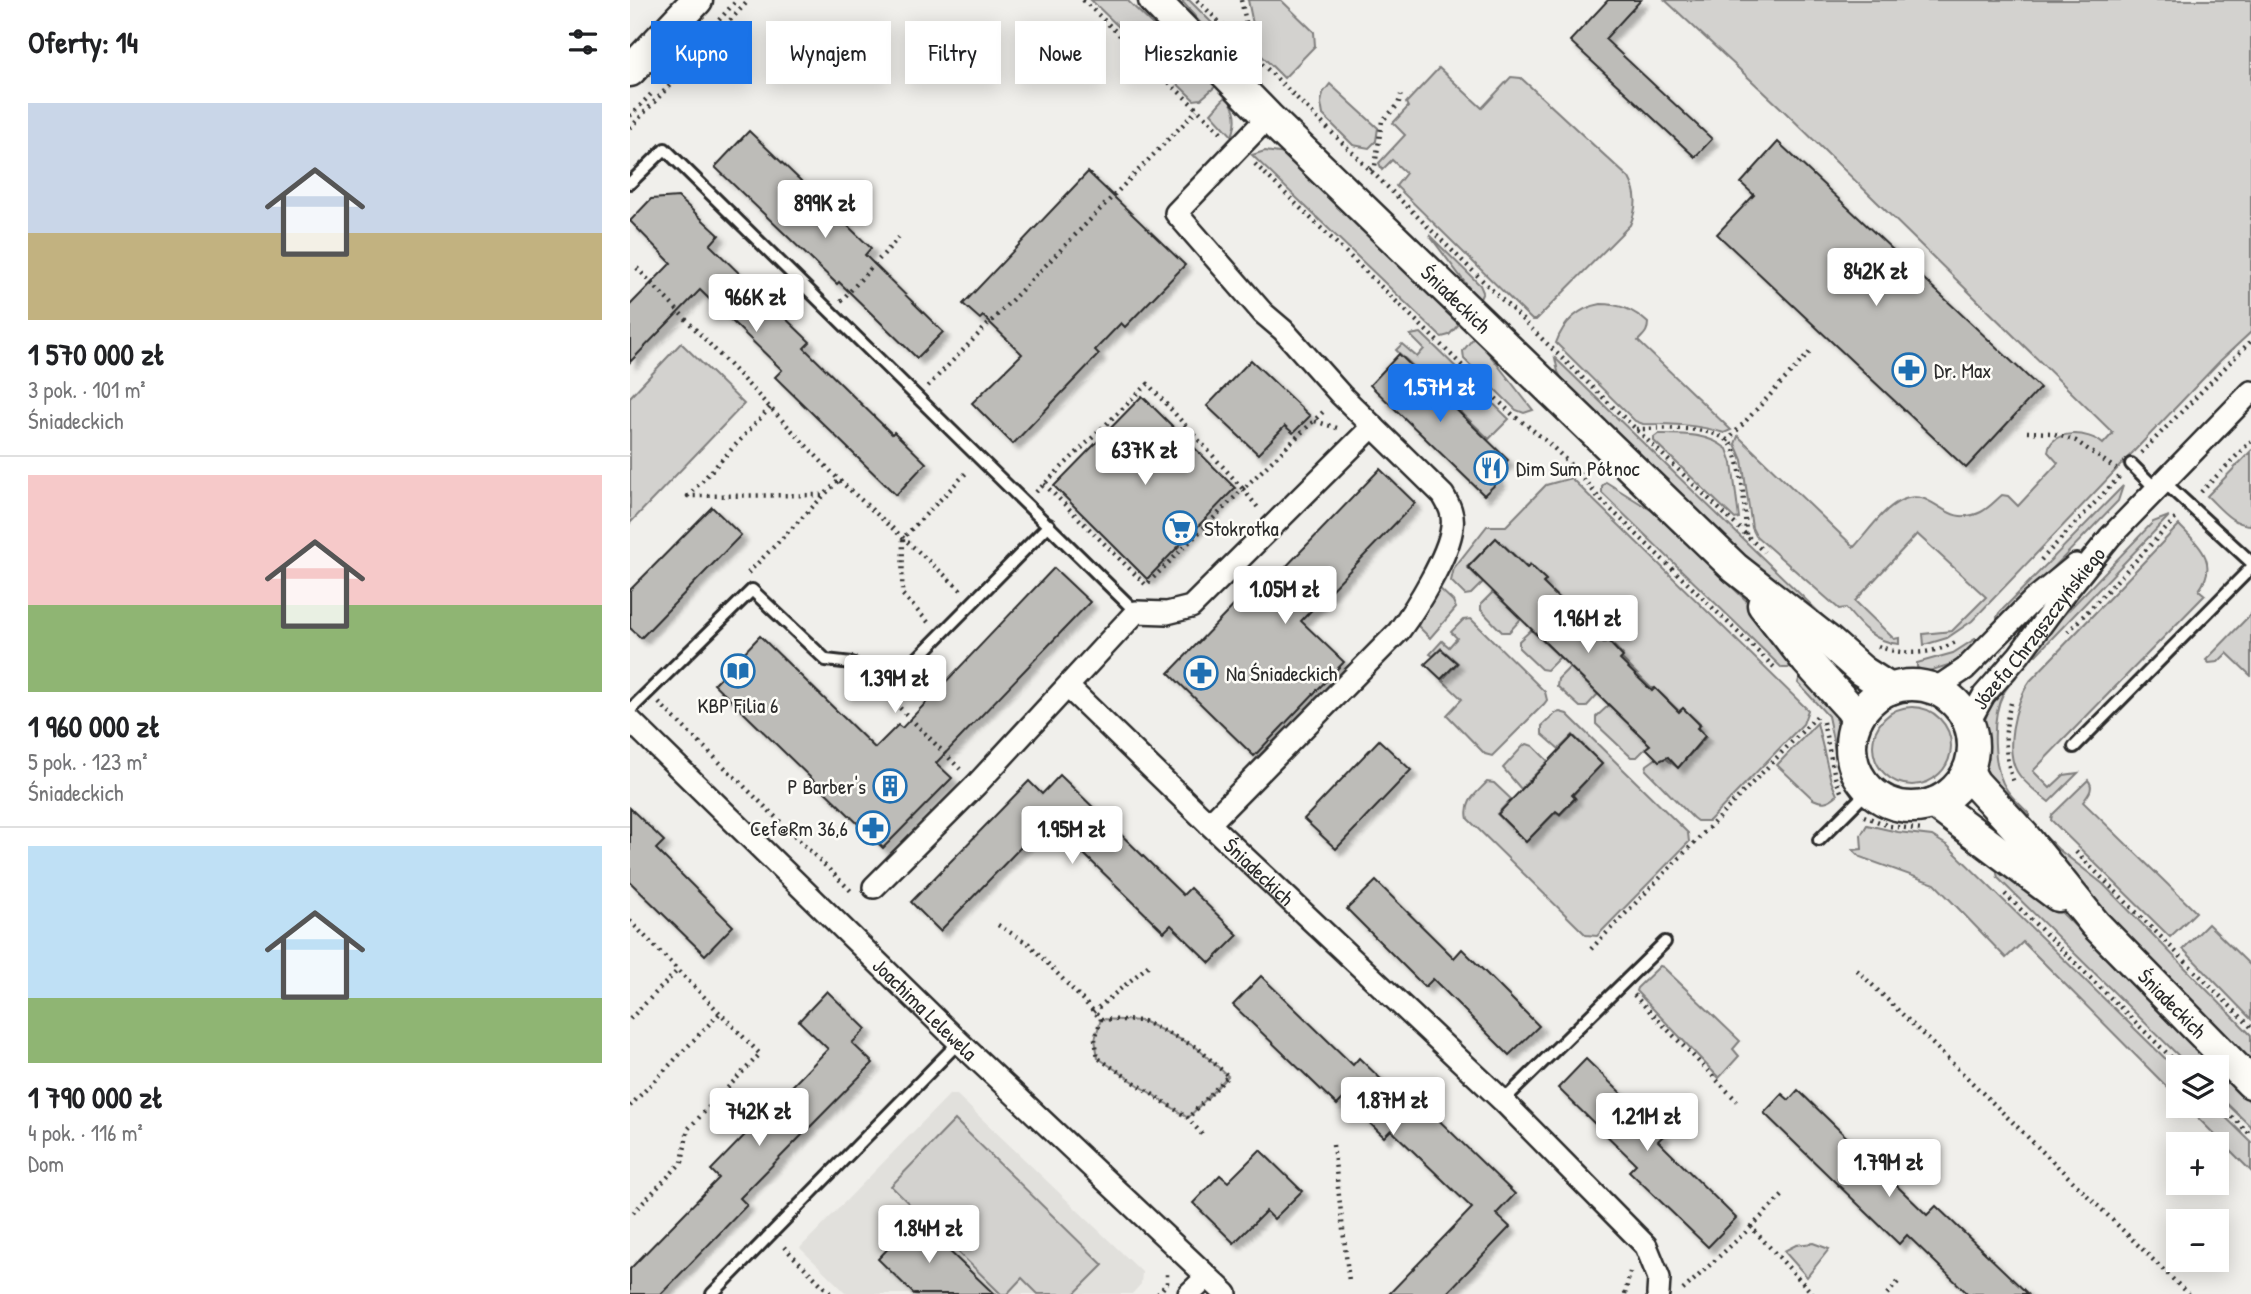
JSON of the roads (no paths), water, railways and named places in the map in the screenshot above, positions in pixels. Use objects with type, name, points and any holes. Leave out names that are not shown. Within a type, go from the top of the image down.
[{"type":"street","points":[[630,71],[697,0]]},
{"type":"street","name":"Śniadeckich","points":[[1154,0],[1268,117],[1735,568],[1862,671],[1890,689]]},
{"type":"street","name":"Śniadeckich","points":[[1268,117],[1176,213],[1263,313],[1283,330],[1341,395],[1443,495],[1451,510],[1453,525],[1450,537],[1411,615],[1399,631],[1209,824],[1503,1101],[1646,1246],[1659,1278],[1658,1294]]},
{"type":"street","name":"Józefa Chrząszczyńskiego","points":[[1969,722],[1984,695],[2019,655],[2110,537],[2251,391]]},
{"type":"street","points":[[874,887],[976,785],[1136,612],[1167,613],[1191,607],[1373,426]]},
{"type":"street","name":"Józefa Chrząszczyńskiego","points":[[1935,689],[1965,669],[2032,601],[2110,537]]},
{"type":"street","name":"Śniadeckich","points":[[1735,568],[1807,661],[1857,719]]},
{"type":"street","points":[[1914,684],[1935,689],[1955,702],[1969,722],[1973,747],[1968,771],[1932,817],[1880,798],[1859,801],[1859,776],[1853,761],[1852,733],[1857,719],[1875,697],[1890,689],[1914,684]]},
{"type":"street","points":[[1068,687],[1209,824]]},
{"type":"street","name":"Joachima Lelewela","points":[[630,720],[959,1042],[1226,1294]]},
{"type":"street","name":"Śniadeckich","points":[[1968,771],[1975,783],[2023,835],[2095,924],[2251,1083]]},
{"type":"street","name":"Śniadeckich","points":[[1932,817],[2095,924]]},
{"type":"street","points":[[1189,1294],[1207,1277]]},
{"type":"lane","points":[[630,183],[665,149],[1136,612]]},
{"type":"lane","points":[[2131,464],[2188,505],[2251,562]]},
{"type":"lane","points":[[630,710],[752,590],[827,660],[852,663],[884,692],[1049,525]]},
{"type":"lane","points":[[2074,747],[2251,568]]},
{"type":"lane","points":[[1819,840],[1859,801]]},
{"type":"lane","points":[[1503,1101],[1623,980],[1665,942]]},
{"type":"lane","points":[[712,1294],[959,1042]]},
{"type":"place","name":"Dr. Max","points":[[1909,370]]},
{"type":"place","name":"Dim Sum Północ","points":[[1491,468]]},
{"type":"place","name":"Stokrotka","points":[[1180,528]]},
{"type":"place","name":"KBP Filia 6","points":[[738,671]]},
{"type":"place","name":"Na Śniadeckich","points":[[1201,673]]},
{"type":"place","name":"P Barber's","points":[[890,786]]},
{"type":"place","name":"Cef@Rm 36,6","points":[[873,828]]}]
